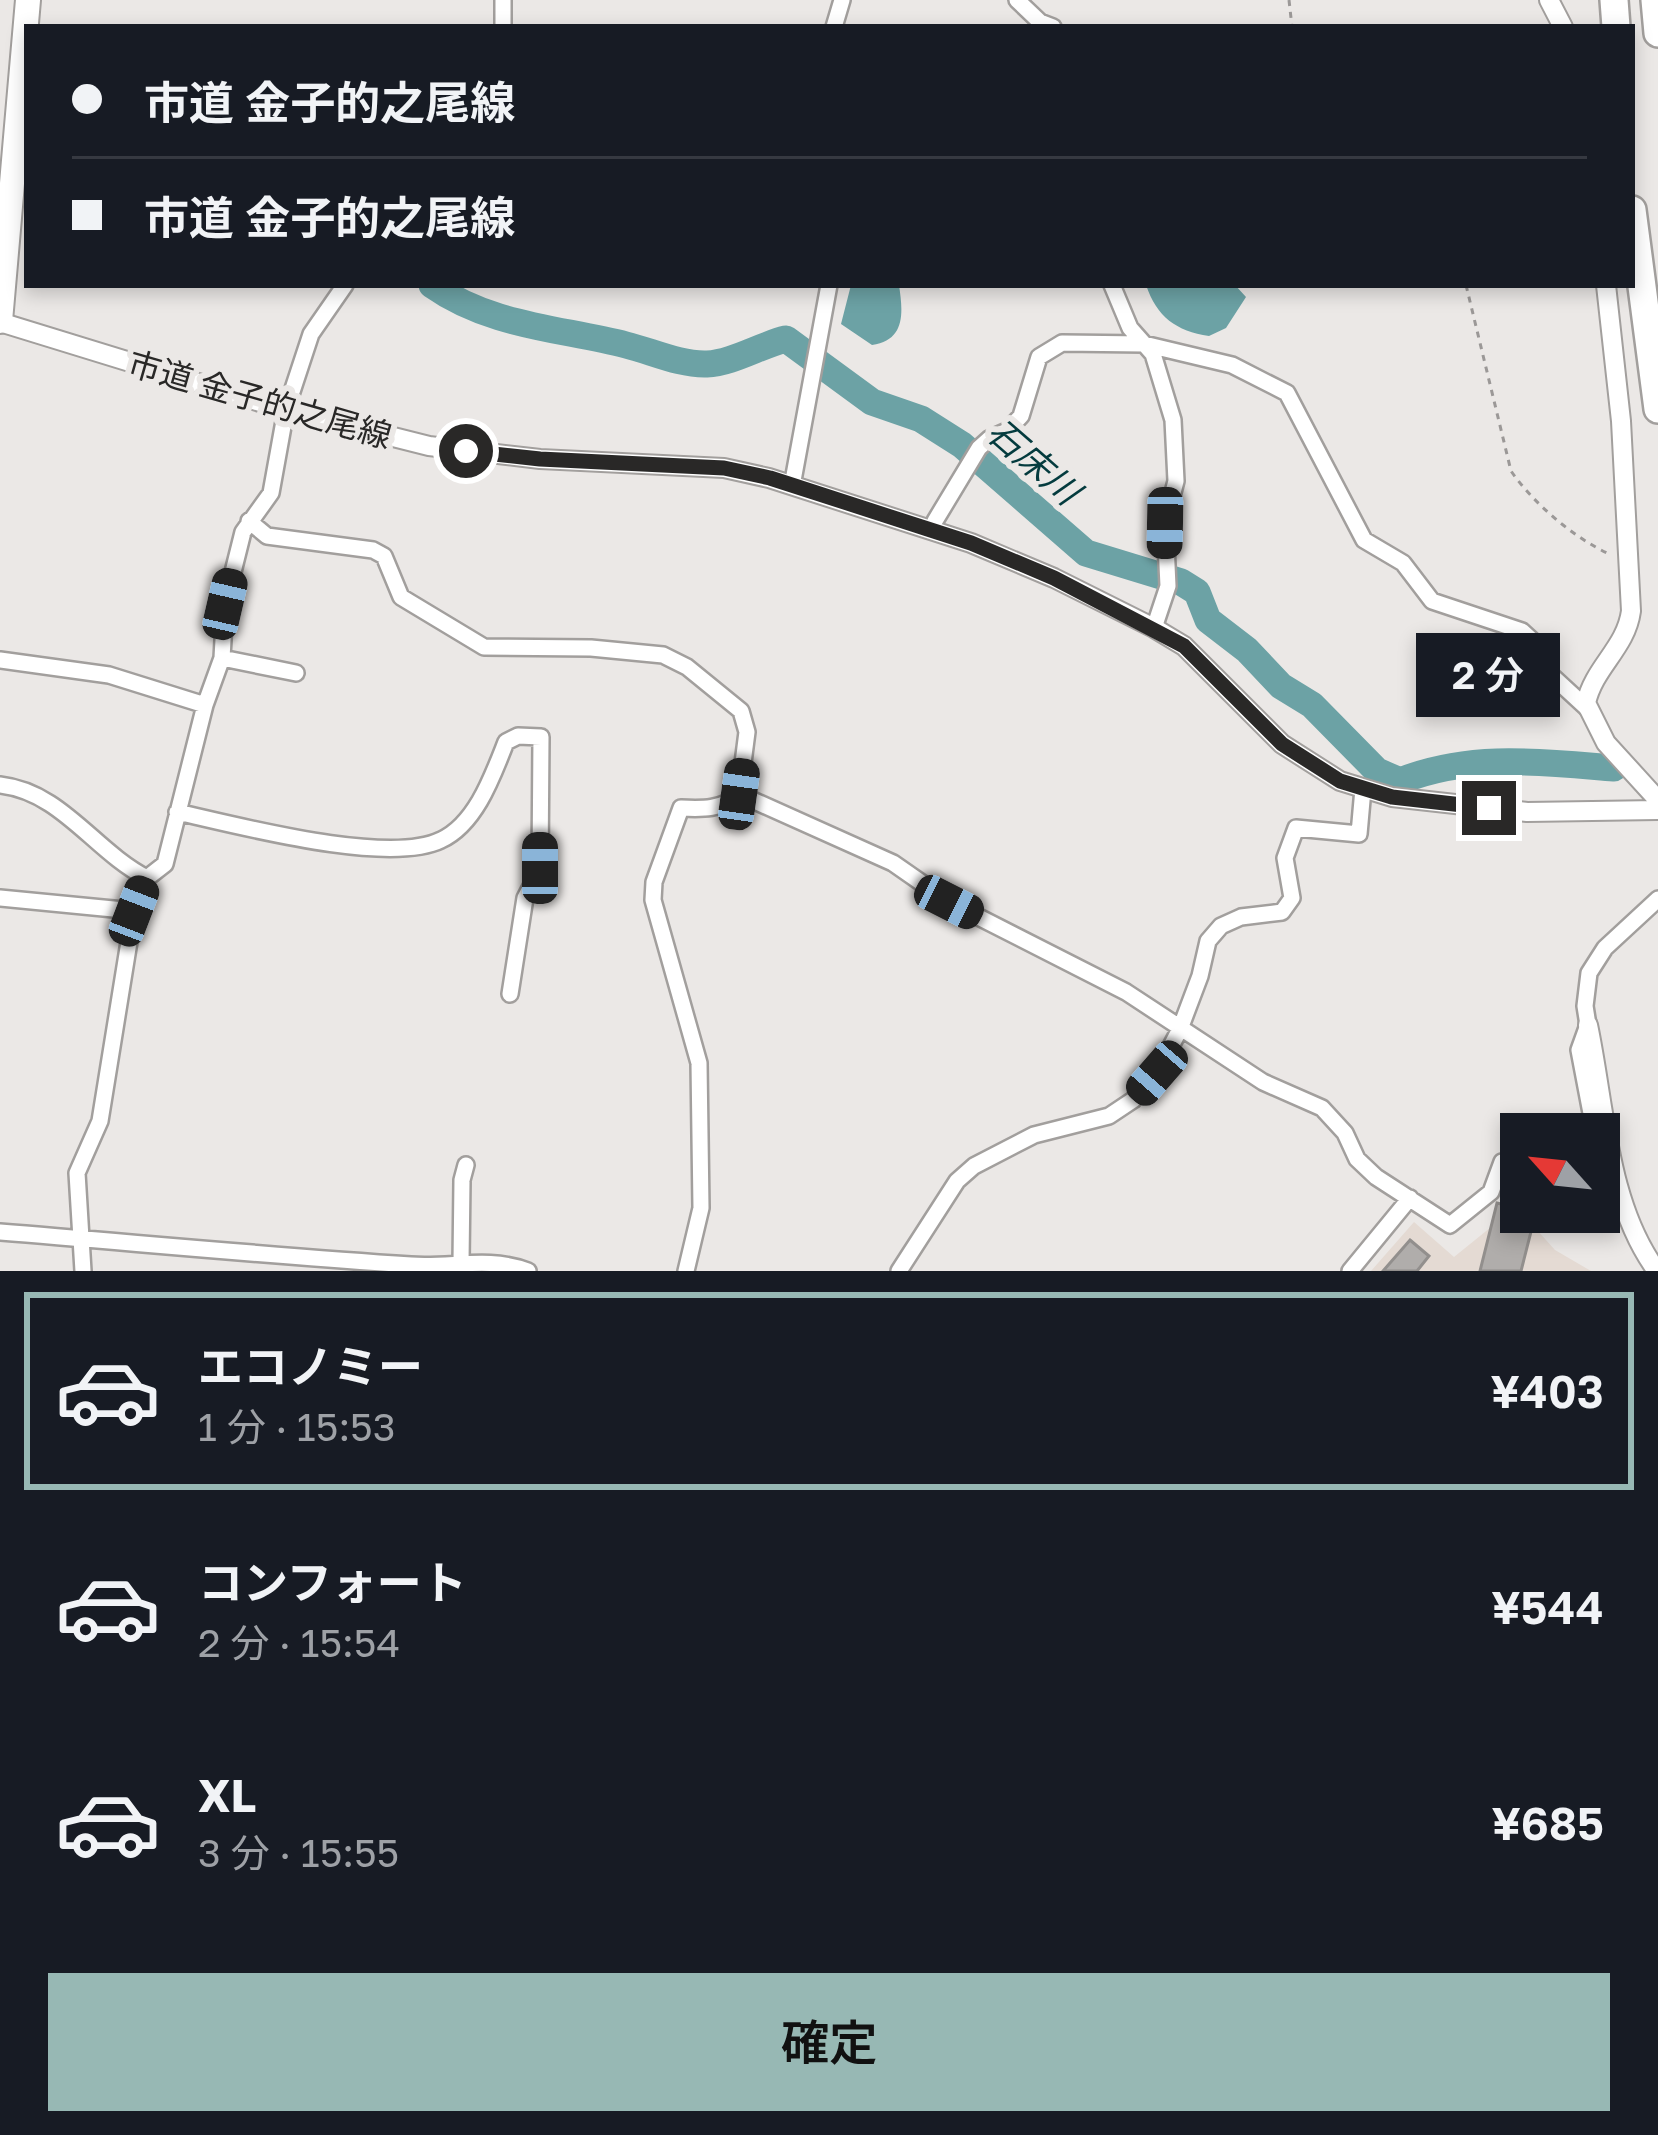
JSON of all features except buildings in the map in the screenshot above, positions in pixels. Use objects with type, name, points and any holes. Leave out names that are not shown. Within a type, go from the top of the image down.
[{"type":"highway","points":[[1655,0],[1658,33]]},
{"type":"highway","points":[[0,321],[24,44]]},
{"type":"highway","points":[[1635,234],[1658,409]]},
{"type":"street","points":[[1017,0],[1045,24]]},
{"type":"street","points":[[82,1271],[77,1173],[100,1120],[134,911],[147,878],[165,864],[221,658],[225,604],[243,532],[271,494],[286,410],[311,334],[343,288]]},
{"type":"street","points":[[792,486],[828,288]]},
{"type":"street","points":[[1113,288],[1130,328],[1153,354],[1173,420],[1178,464],[1165,523],[1168,586],[1154,628]]},
{"type":"street","points":[[1606,288],[1621,421],[1629,628],[1595,676],[1586,704],[1606,742],[1658,800]]},
{"type":"street","name":"市道 金子的之尾線","points":[[0,321],[286,410],[429,446],[540,459],[724,468],[792,486],[971,543],[1154,628],[1184,646],[1282,744],[1315,768],[1363,789],[1392,797],[1527,812],[1658,810]]},
{"type":"street","points":[[935,520],[979,448],[1022,416],[1033,368],[1050,348],[1062,343],[1144,344],[1232,365],[1287,393],[1364,540],[1403,563],[1432,601],[1522,631],[1534,642],[1551,675],[1588,710]]},
{"type":"street","points":[[249,521],[267,536],[373,550],[384,556],[401,597],[484,647],[591,648],[663,655],[687,667],[741,711],[747,732],[739,794],[709,809],[681,808],[653,882],[655,913],[699,1063],[701,1208],[686,1271]]},
{"type":"street","points":[[221,658],[296,673]]},
{"type":"street","points":[[0,660],[109,675],[205,705]]},
{"type":"street","points":[[177,812],[282,835],[385,848],[423,845],[440,841],[457,829],[490,784],[506,742],[518,736],[541,737],[540,868],[525,898],[510,994]]},
{"type":"street","points":[[0,785],[50,800],[99,848],[147,878]]},
{"type":"street","points":[[899,1271],[957,1181],[974,1166],[1034,1135],[1109,1116],[1133,1100],[1157,1073],[1180,1029],[1208,941],[1221,926],[1241,917],[1282,911],[1292,898],[1286,858],[1296,827],[1359,834],[1363,789]]},
{"type":"street","points":[[739,794],[893,863],[949,902],[1126,992],[1263,1082],[1322,1108],[1345,1132],[1357,1159],[1376,1177],[1450,1225],[1491,1192],[1500,1167]]},
{"type":"street","points":[[0,898],[134,911]]},
{"type":"street","points":[[1658,899],[1594,960],[1586,990],[1588,1025],[1623,1203],[1658,1271]]},
{"type":"street","points":[[1588,1025],[1579,1050],[1591,1113]]},
{"type":"street","points":[[461,1262],[466,1165]]},
{"type":"street","points":[[1350,1271],[1410,1198]]},
{"type":"street","points":[[0,1232],[309,1263],[492,1261],[529,1271]]},
{"type":"path","points":[[1467,288],[1511,471],[1525,490],[1593,547],[1628,557]]},
{"type":"shaded area","points":[[1500,1220],[1500,1233],[1540,1233],[1555,1250],[1591,1271],[1371,1271],[1414,1222],[1454,1257]]},
{"type":"water","points":[[850,288],[899,288],[900,323],[883,342],[872,345],[841,324]]},
{"type":"water","points":[[1147,288],[1238,288],[1246,297],[1226,328],[1209,336],[1169,321]]},
{"type":"waterway","name":"石床川","points":[[437,288],[501,318],[686,362],[717,363],[786,339],[872,402],[921,419],[962,445],[1086,553],[1181,582],[1197,592],[1208,620],[1247,650],[1281,686],[1312,705],[1377,771],[1400,781],[1479,763],[1614,768]]},
{"type":"route","points":[[466,451],[724,468],[770,478],[971,543],[1054,578],[1184,646],[1282,744],[1340,781],[1392,797],[1489,808]]}]
